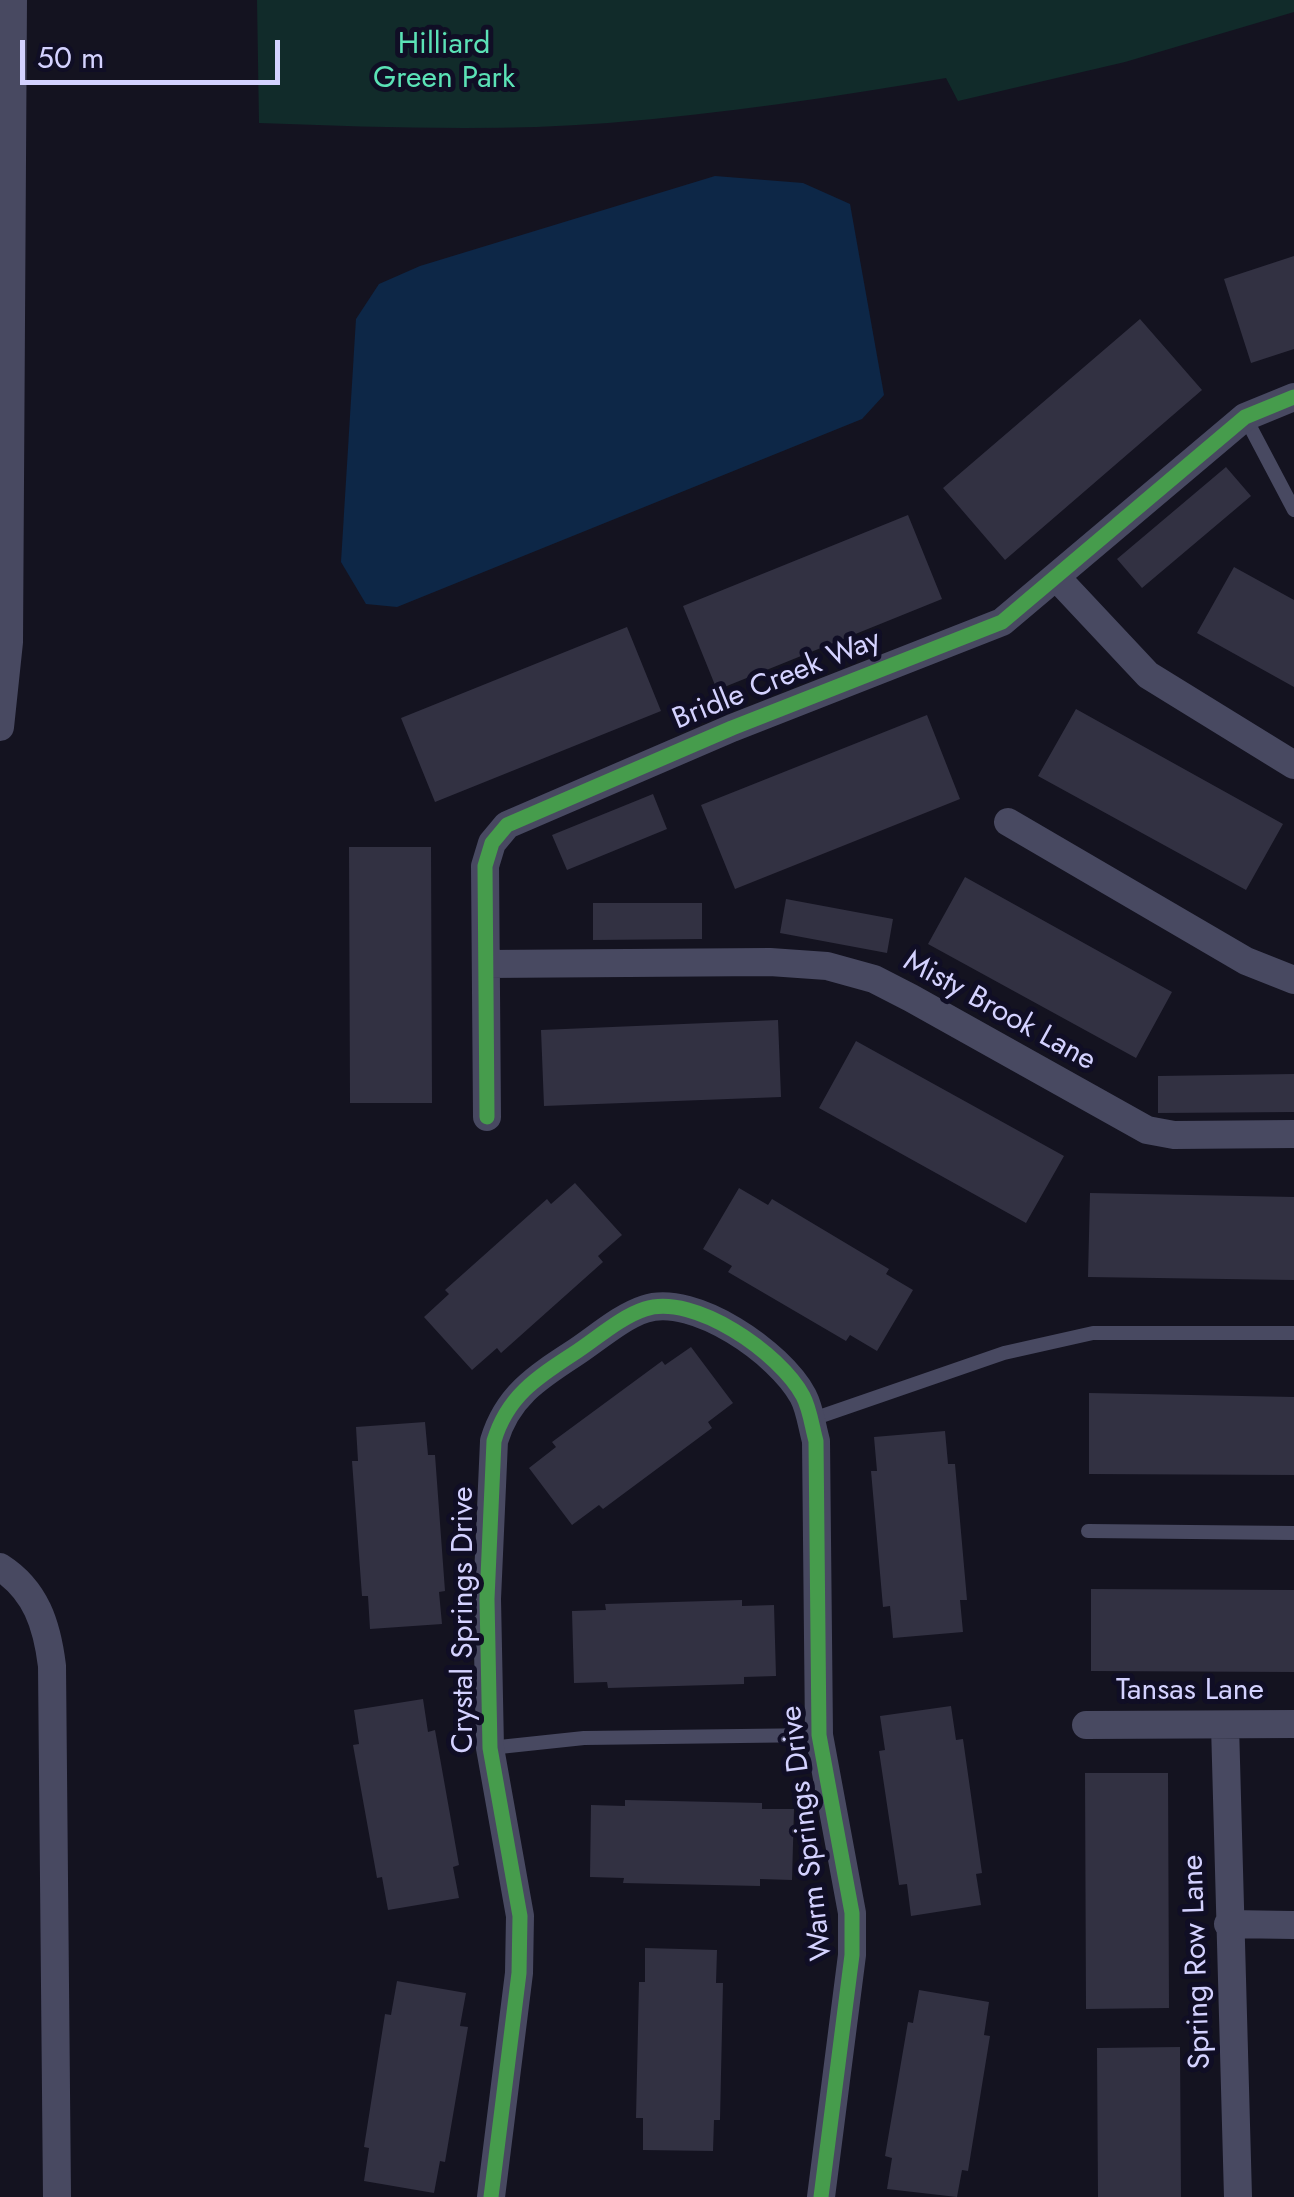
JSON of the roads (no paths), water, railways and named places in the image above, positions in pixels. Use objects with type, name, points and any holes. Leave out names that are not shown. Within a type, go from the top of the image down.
[{"type":"street","points":[[0,727],[9,642],[12,0]]},
{"type":"street","name":"Bridle Creek Way","points":[[487,1117],[486,866],[492,843],[506,825],[732,728],[1002,622],[1245,417],[1294,396]]},
{"type":"street","points":[[1057,578],[1148,675],[1294,765]]},
{"type":"street","points":[[1008,822],[1246,961],[1294,980]]},
{"type":"street","name":"Misty Brook Lane","points":[[486,964],[730,962],[827,966],[874,979],[1147,1130],[1174,1135],[1294,1134]]},
{"type":"street","name":"Crystal Springs Drive","points":[[491,2197],[519,1974],[520,1916],[490,1748],[489,1529],[494,1441],[501,1416],[524,1386],[642,1309],[672,1304],[718,1320]]},
{"type":"street","name":"Warm Springs Drive","points":[[718,1320],[786,1372],[804,1398],[816,1440],[819,1735],[852,1913],[852,1955],[821,2197]]},
{"type":"street","points":[[0,1567],[22,1581],[38,1607],[52,1666],[57,2197]]},
{"type":"street","name":"Tansas Lane","points":[[1086,1725],[1294,1724]]},
{"type":"street","name":"Spring Row Lane","points":[[1225,1725],[1238,2197]]},
{"type":"street","points":[[1228,1924],[1294,1925]]},
{"type":"lane","points":[[1245,417],[1294,510]]},
{"type":"lane","points":[[810,1420],[1004,1352],[1093,1333],[1294,1333]]},
{"type":"lane","points":[[1088,1530],[1294,1532]]},
{"type":"lane","points":[[490,1748],[584,1738],[819,1735]]},
{"type":"water","points":[[715,176],[803,183],[850,204],[884,395],[862,419],[397,607],[366,604],[341,562],[356,319],[379,284],[420,266]]},
{"type":"park label","name":"Hilliard Green Park","points":[[444,63]]}]
